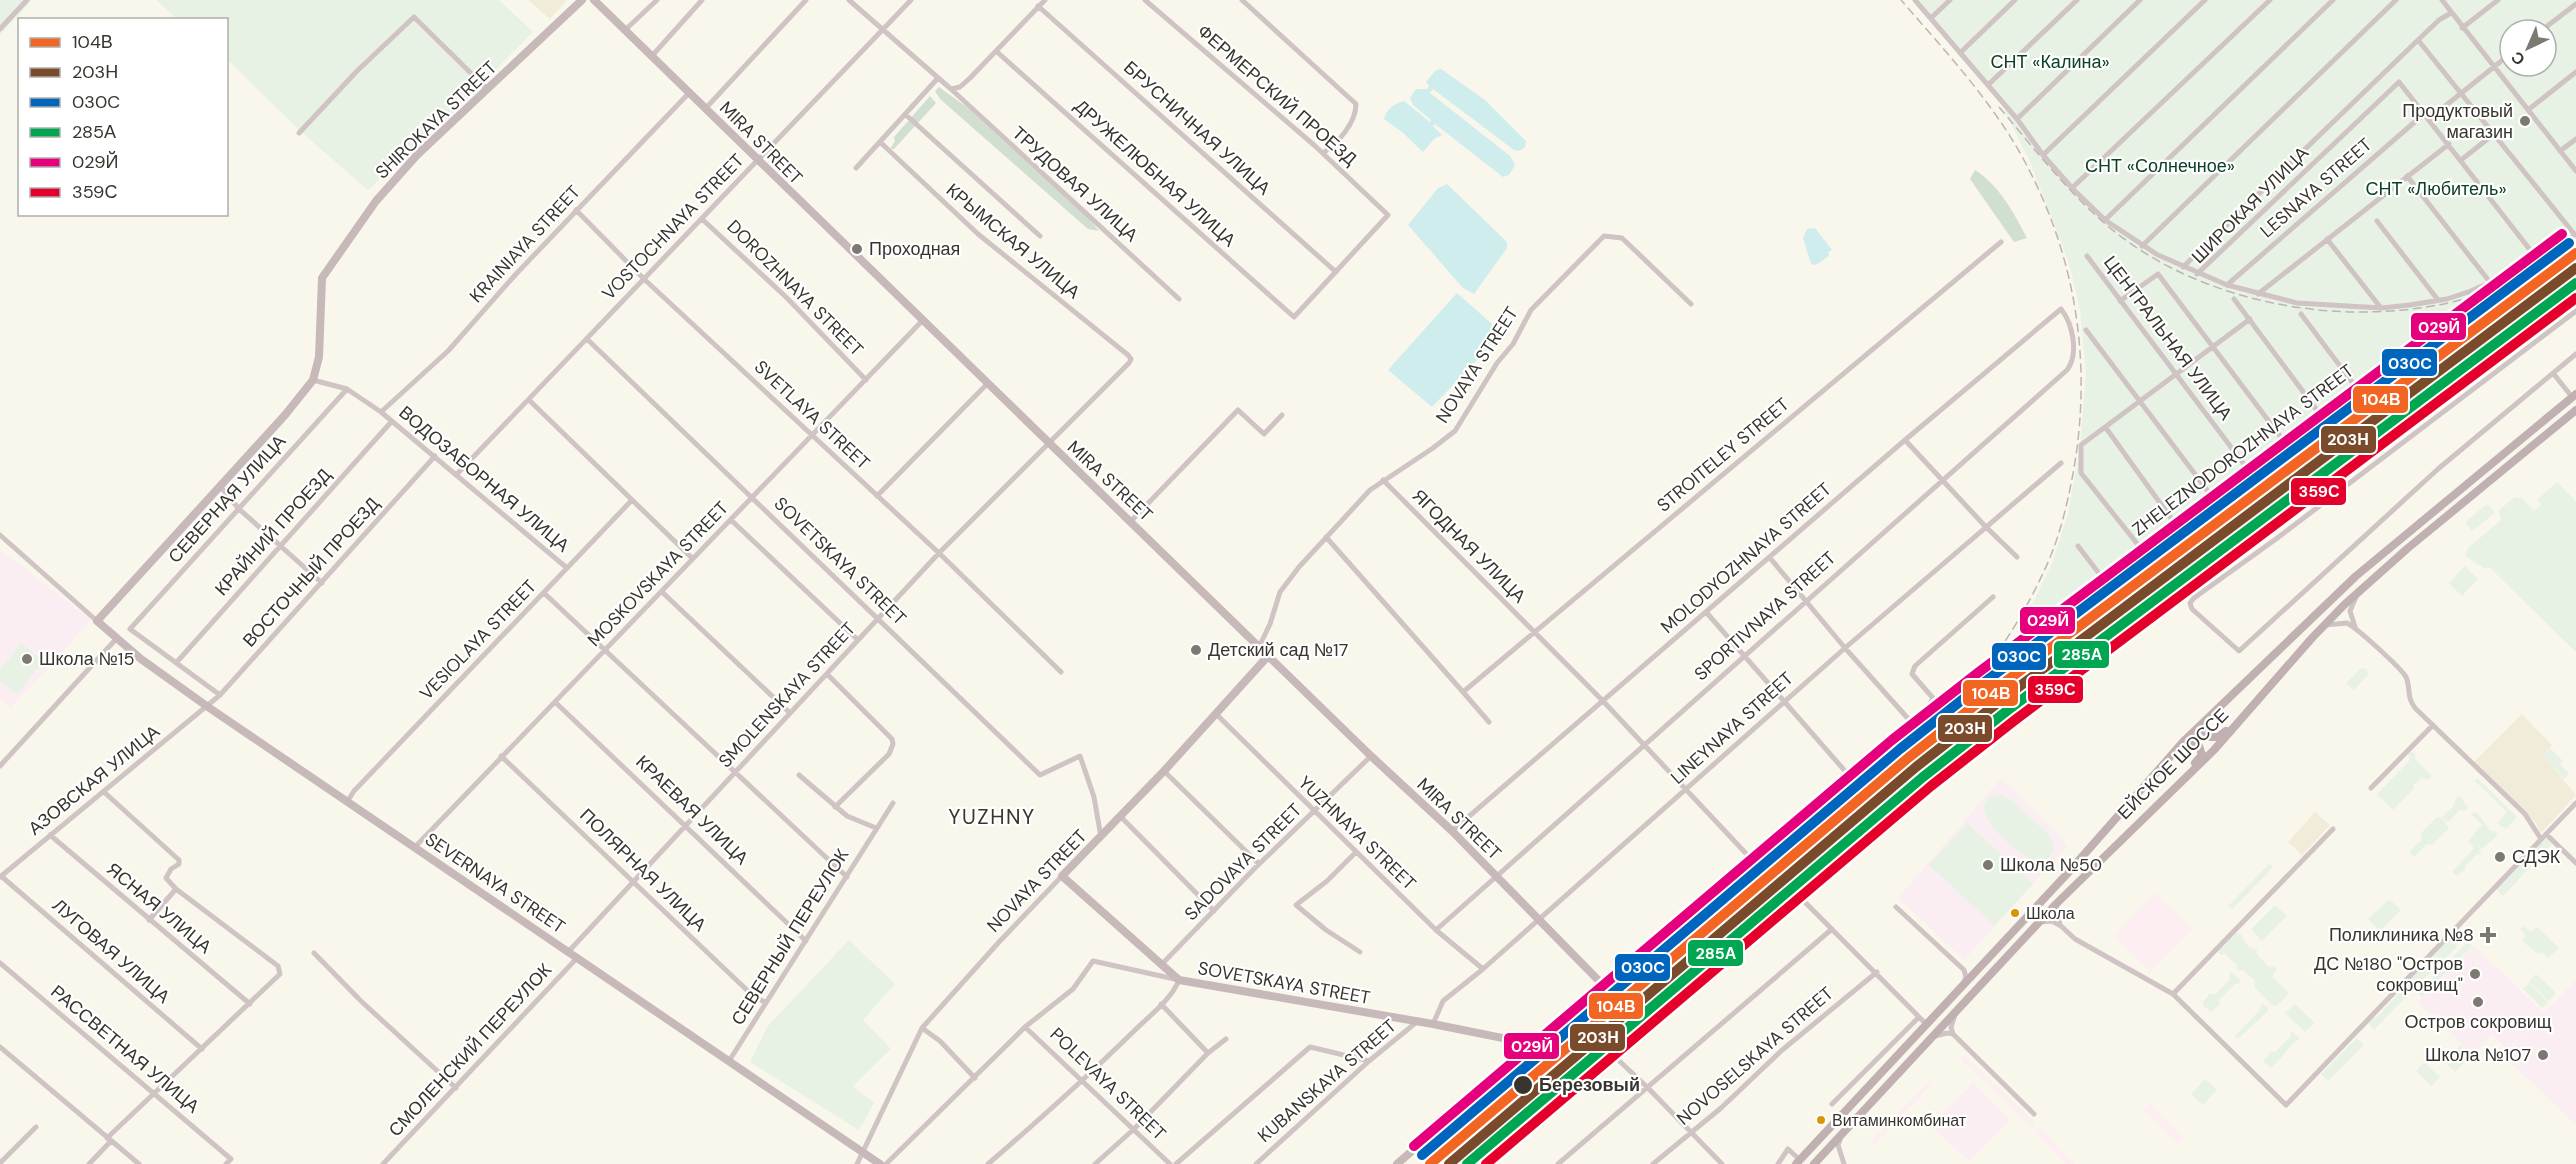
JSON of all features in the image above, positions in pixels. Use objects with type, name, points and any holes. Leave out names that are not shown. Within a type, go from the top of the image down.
[{"type":"main road","name":"ЕЙСКОЕ ШОССЕ","points":[[1798,1162],[2066,875],[2182,742],[2356,576],[2574,396]]},
{"type":"main road","name":"ЕЙСКОЕ ШОССЕ","points":[[1814,1163],[2056,904],[2214,750],[2324,625],[2359,591],[2576,410]]},
{"type":"main road","points":[[2208,718],[2204,731],[2213,739],[2245,715]]},
{"type":"main road","points":[[2147,783],[2187,744],[2197,743],[2201,748],[2200,757],[2165,797]]},
{"type":"street","points":[[0,29],[27,0]]},
{"type":"street","name":"SHIROKAYA STREET","points":[[313,380],[319,357],[321,291],[326,271],[375,201],[417,155],[582,0]]},
{"type":"street","name":"MIRA STREET","points":[[594,0],[921,321],[1131,520],[1371,756],[1452,831],[1604,986]]},
{"type":"street","points":[[624,31],[657,0]]},
{"type":"street","points":[[651,57],[702,0]]},
{"type":"street","points":[[705,109],[806,0]]},
{"type":"street","name":"ТРУДОВАЯ УЛИЦА","points":[[849,0],[951,89],[1179,299]]},
{"type":"street","name":"VOSTOCHNAYA STREET","points":[[457,474],[911,0]]},
{"type":"street","points":[[951,89],[960,87],[1044,0]]},
{"type":"street","name":"ФЕРМЕРСКИЙ ПРОЕЗД","points":[[1145,0],[1323,153],[1388,214],[1336,272]]},
{"type":"street","points":[[1242,0],[1356,104],[1350,124],[1338,140],[1323,153]]},
{"type":"street","points":[[1915,0],[2017,119],[2043,155],[2105,220],[2142,246],[2198,274]]},
{"type":"street","points":[[1931,18],[1950,0]]},
{"type":"street","points":[[1960,53],[2015,0]]},
{"type":"street","points":[[1988,85],[2077,0]]},
{"type":"street","points":[[2017,119],[2140,0]]},
{"type":"street","points":[[2043,155],[2205,0]]},
{"type":"street","points":[[2072,188],[2270,0]]},
{"type":"street","points":[[2105,220],[2333,0]]},
{"type":"street","points":[[2142,246],[2396,0]]},
{"type":"street","points":[[2442,0],[2576,171]]},
{"type":"street","points":[[2462,28],[2498,0]]},
{"type":"street","points":[[2558,18],[2576,4]]},
{"type":"street","name":"БРУСНИЧНАЯ УЛИЦА","points":[[1038,6],[1336,272]]},
{"type":"street","points":[[2183,267],[2439,20],[2451,13]]},
{"type":"street","points":[[299,133],[357,71],[414,17],[488,90]]},
{"type":"street","points":[[2418,40],[2575,235]]},
{"type":"street","name":"ДРУЖЕЛЮБНАЯ УЛИЦА","points":[[996,51],[1294,317],[1336,272]]},
{"type":"street","points":[[2429,119],[2498,63]]},
{"type":"street","points":[[2528,110],[2576,72]]},
{"type":"street","points":[[856,168],[938,78]]},
{"type":"street","name":"ШИРОКАЯ УЛИЦА","points":[[2425,113],[2399,82],[2198,274],[2227,285],[2297,303],[2381,308],[2438,300],[2471,291],[2538,260],[2575,235]]},
{"type":"street","name":"KRAINIAYA STREET","points":[[381,412],[448,351],[576,210],[689,93]]},
{"type":"street","points":[[2425,113],[2538,260]]},
{"type":"street","name":"LESNAYA STREET","points":[[2227,285],[2425,113]]},
{"type":"street","points":[[905,114],[1040,236]]},
{"type":"street","points":[[2461,160],[2494,134]]},
{"type":"street","points":[[2560,151],[2576,139]]},
{"type":"street","name":"КРЫМСКАЯ УЛИЦА","points":[[880,142],[978,234],[1131,359]]},
{"type":"street","points":[[2258,294],[2449,144]]},
{"type":"street","points":[[2407,176],[2489,281]]},
{"type":"street","name":"SVETLAYA STREET","points":[[576,210],[644,279],[939,553],[1031,640],[1061,672]]},
{"type":"street","name":"DOROZHNAYA STREET","points":[[702,219],[786,297],[866,380]]},
{"type":"street","points":[[2377,221],[2438,300]]},
{"type":"street","name":"NOVAYA STREET","points":[[1259,646],[1270,624],[1280,592],[1326,537],[1370,490],[1455,431],[1497,363],[1513,344],[1531,310],[1604,236],[1622,238],[1691,304]]},
{"type":"street","points":[[2327,239],[2381,308]]},
{"type":"street","name":"STROITELEY STREET","points":[[1463,692],[2001,242]]},
{"type":"street","name":"ЦЕНТРАЛЬНАЯ УЛИЦА","points":[[2087,256],[2246,467]]},
{"type":"street","points":[[2120,301],[2158,274],[2283,440]]},
{"type":"street","name":"ZHELEZNODOROZHNAYA STREET","points":[[2025,632],[2355,386],[2466,309],[2472,300],[2471,291]]},
{"type":"street","points":[[2234,299],[2319,413]]},
{"type":"street","name":"MOLODYOZHNAYA STREET","points":[[1452,831],[1905,440],[2061,309]]},
{"type":"street","name":"SPORTIVNAYA STREET","points":[[1436,930],[1805,600],[2051,385],[2070,365],[2073,343],[2068,318],[2061,309]]},
{"type":"street","points":[[2576,311],[2285,532],[2193,598],[2190,603],[2192,609],[2239,651],[2438,469],[2576,354]]},
{"type":"street","points":[[2301,314],[2355,386]]},
{"type":"street","points":[[2139,546],[2081,473],[2082,445],[2250,319]]},
{"type":"street","name":"MOSKOVSKAYA STREET","points":[[415,847],[921,321]]},
{"type":"street","points":[[2086,330],[2210,494]]},
{"type":"street","name":"SOVETSKAYA STREET","points":[[587,339],[1040,775],[1080,756],[1094,797],[1101,837]]},
{"type":"street","name":"SMOLENSKAYA STREET","points":[[569,951],[636,882],[686,825],[939,553],[1131,359]]},
{"type":"street","points":[[2553,373],[2574,396]]},
{"type":"street","points":[[0,535],[97,621],[313,380]]},
{"type":"street","name":"ВОДОЗАБОРНАЯ УЛИЦА","points":[[313,380],[347,389],[381,412],[567,568]]},
{"type":"street","points":[[878,496],[987,384]]},
{"type":"street","name":"СЕВЕРНАЯ УЛИЦА","points":[[176,663],[130,629],[347,389]]},
{"type":"street","points":[[529,400],[692,558]]},
{"type":"street","points":[[1131,520],[1238,411],[1264,434],[1282,415]]},
{"type":"street","name":"КРАЙНИЙ ПРОЕЗД","points":[[176,663],[392,421]]},
{"type":"street","points":[[2106,428],[2173,521]]},
{"type":"street","points":[[1905,440],[2017,557]]},
{"type":"street","name":"ВОСТОЧНЫЙ ПРОЕЗД","points":[[207,707],[435,456]]},
{"type":"street","name":"LINEYNAYA STREET","points":[[1433,1024],[1443,1001],[1483,969],[1985,526],[2061,463]]},
{"type":"street","name":"ЯГОДНАЯ УЛИЦА","points":[[1383,480],[1603,701],[1753,861]]},
{"type":"street","points":[[220,486],[239,509],[322,583]]},
{"type":"street","name":"VESIOLAYA STREET","points":[[347,802],[354,791],[632,500]]},
{"type":"street","points":[[731,520],[858,640]]},
{"type":"street","points":[[1326,537],[1489,722]]},
{"type":"street","points":[[2078,546],[2101,576]]},
{"type":"street","points":[[1770,558],[1845,648],[1912,723]]},
{"type":"street","points":[[2355,627],[2350,612],[2359,591]]},
{"type":"street","points":[[662,592],[790,713]]},
{"type":"street","points":[[544,594],[847,877]]},
{"type":"street","points":[[1397,1164],[1537,1045],[1552,1035],[1604,986],[1897,740],[1929,706],[1933,698],[1912,674],[1915,666],[1993,597]]},
{"type":"street","points":[[1706,612],[1852,779]]},
{"type":"street","name":"SEVERNAYA STREET","points":[[97,621],[141,659],[207,707],[880,1164]]},
{"type":"street","points":[[2324,625],[2347,623],[2355,627],[2404,676],[2410,701],[2525,814],[2541,839]]},
{"type":"street","points":[[0,766],[117,638]]},
{"type":"street","name":"NOVAYA STREET","points":[[856,1164],[922,1028],[999,942],[1164,771],[1268,656]]},
{"type":"street","points":[[176,663],[220,695]]},
{"type":"street","points":[[827,674],[884,731],[893,744],[889,754],[835,807]]},
{"type":"street","name":"КРАЕВАЯ УЛИЦА","points":[[555,702],[806,941]]},
{"type":"street","name":"АЗОВСКАЯ УЛИЦА","points":[[0,876],[207,707]]},
{"type":"street","name":"YUZHNAYA STREET","points":[[1215,712],[1436,930],[1483,969]]},
{"type":"street","points":[[2371,788],[2433,725]]},
{"type":"street","name":"ПОЛЯРНАЯ УЛИЦА","points":[[501,756],[636,882],[751,994],[766,1003]]},
{"type":"street","name":"SADOVAYA STREET","points":[[1162,964],[1259,864],[1371,756]]},
{"type":"street","points":[[1164,771],[1259,864]]},
{"type":"street","points":[[799,775],[848,816],[876,828]]},
{"type":"street","points":[[89,1164],[109,1139],[154,1093],[280,974],[278,966],[176,889],[166,878],[171,869],[179,864],[177,857],[104,792]]},
{"type":"street","name":"СЕВЕРНЫЙ ПЕРЕУЛОК","points":[[729,1061],[893,803]]},
{"type":"street","points":[[2039,922],[2052,921],[2075,939],[2173,994],[2286,1105],[2576,803]]},
{"type":"street","points":[[1120,816],[1214,911]]},
{"type":"street","points":[[2173,994],[2332,829]]},
{"type":"street","points":[[2546,834],[2576,863]]},
{"type":"street","name":"ЯСНАЯ УЛИЦА","points":[[50,835],[250,1004]]},
{"type":"street","points":[[1356,852],[1327,881],[1296,905],[1326,930],[1360,952]]},
{"type":"street","name":"ЛУГОВАЯ УЛИЦА","points":[[0,876],[202,1049]]},
{"type":"street","name":"SOVETSKAYA STREET","points":[[1062,876],[1179,980],[1418,1021],[1537,1045]]},
{"type":"street","points":[[1468,1161],[1483,1132],[1743,908],[1782,879],[1877,972],[1926,1024]]},
{"type":"street","points":[[149,920],[176,889]]},
{"type":"street","points":[[2056,904],[2056,913],[2061,926]]},
{"type":"street","points":[[1896,907],[1964,970],[1966,977],[1964,984]]},
{"type":"street","points":[[1558,1164],[1832,929]]},
{"type":"street","points":[[314,953],[385,1024],[456,1088]]},
{"type":"street","name":"СМОЛЕНСКИЙ ПЕРЕУЛОК","points":[[383,1164],[578,957]]},
{"type":"street","points":[[886,1164],[1025,1026],[1073,989],[1093,961],[1179,980],[1176,988],[1161,1004],[1082,1082],[988,1164]]},
{"type":"street","name":"РАССВЕТНАЯ УЛИЦА","points":[[0,963],[154,1093],[228,1162]]},
{"type":"street","points":[[1964,970],[1977,970]]},
{"type":"street","name":"NOVOSELSKAYA STREET","points":[[1653,1164],[1721,1108],[1781,1051],[1877,972]]},
{"type":"street","points":[[1161,1004],[1208,1053]]},
{"type":"street","points":[[1956,1010],[1951,1027],[1953,1034],[2034,1114]]},
{"type":"street","points":[[1832,1104],[1919,1017]]},
{"type":"street","name":"KUBANSKAYA STREET","points":[[1256,1164],[1369,1061],[1418,1021]]},
{"type":"street","name":"POLEVAYA STREET","points":[[1025,1026],[1170,1164]]},
{"type":"street","points":[[922,1028],[940,1041],[975,1078]]},
{"type":"street","points":[[1931,1038],[1940,1034],[1953,1034]]},
{"type":"street","points":[[1594,1037],[1648,1088],[1722,1164]]},
{"type":"street","points":[[1095,1164],[1134,1129],[1208,1053],[1226,1039]]},
{"type":"street","points":[[0,1047],[139,1164]]},
{"type":"street","points":[[1176,1164],[1310,1047],[1369,1061]]},
{"type":"street","points":[[0,1163],[36,1127]]},
{"type":"street","points":[[1437,1130],[1468,1161]]},
{"type":"street","points":[[1844,1132],[1839,1142],[1840,1155],[1844,1164]]},
{"type":"street","points":[[1778,1164],[1788,1149],[1798,1162]]},
{"type":"street","points":[[1814,1163],[1820,1162],[1829,1152],[1840,1155]]},
{"type":"street","points":[[1449,1164],[1468,1161]]},
{"type":"shaded area","points":[[528,0],[567,0],[550,19]]},
{"type":"shaded area","name":"Школа №15","points":[[0,549],[91,620],[11,708],[0,699]]},
{"type":"shaded area","points":[[2522,714],[2552,745],[2543,755],[2576,795],[2542,832],[2539,831],[2537,824],[2474,762]]},
{"type":"shaded area","name":"Школа №50","points":[[2001,778],[2068,845],[1964,960],[1898,898]]},
{"type":"shaded area","points":[[2315,812],[2330,825],[2302,855],[2288,842]]},
{"type":"shaded area","points":[[2155,893],[2194,929],[2150,972],[2113,936]]},
{"type":"shaded area","points":[[2474,946],[2544,1013],[2576,979],[2576,1125],[2510,1062],[2514,1058],[2507,1052],[2533,1024],[2507,1050],[2492,1035],[2472,1054],[2418,1002]]},
{"type":"shaded area","points":[[1964,1055],[2035,1123],[2032,1127],[1960,1058]]},
{"type":"shaded area","points":[[1929,1081],[1932,1084],[1874,1144],[1871,1141]]},
{"type":"shaded area","points":[[1973,1083],[2010,1119],[1969,1161],[1931,1126]]},
{"type":"shaded area","points":[[2150,1103],[2184,1137],[2177,1144],[2143,1110]]},
{"type":"shaded area","points":[[2039,1127],[2074,1164],[2066,1164],[2035,1131]]},
{"type":"green space","points":[[0,0],[32,0],[0,35]]},
{"type":"green space","points":[[156,0],[499,0],[533,32],[470,96],[368,190],[300,131],[228,60],[228,18],[176,18]]},
{"type":"green space","name":"СНТ «Любитель»","points":[[1912,0],[2576,0],[2576,239],[2503,290],[2039,635],[2016,638],[2052,563],[2068,514],[2080,448],[2086,374],[2080,310],[2069,263],[2029,160],[2002,105]]},
{"type":"green space","points":[[939,87],[968,108],[1090,220],[1099,231],[1088,229],[940,99],[935,91]]},
{"type":"green space","points":[[930,96],[936,103],[894,149],[890,149],[895,141],[894,137]]},
{"type":"green space","points":[[1975,170],[1999,192],[2027,238],[2014,242],[1970,179]]},
{"type":"green space","points":[[2557,482],[2576,501],[2576,652],[2489,567],[2485,569],[2465,556],[2469,547],[2501,520],[2499,510],[2515,497],[2522,498],[2534,511],[2541,505],[2537,500]]},
{"type":"green space","points":[[2487,504],[2495,513],[2472,531],[2465,522]]},
{"type":"green space","points":[[2465,566],[2478,579],[2462,596],[2449,583]]},
{"type":"green space","points":[[21,643],[43,661],[17,695],[0,681],[0,670]]},
{"type":"green space","points":[[2361,668],[2367,669],[2368,675],[2354,690],[2346,683]]},
{"type":"green space","points":[[2550,748],[2563,761],[2560,764],[2569,773],[2564,779],[2543,755]]},
{"type":"green space","points":[[2415,753],[2415,759],[2432,776],[2427,781],[2422,777],[2413,786],[2415,788],[2393,810],[2377,794],[2410,760],[2408,754]]},
{"type":"green space","points":[[2477,778],[2517,817],[2506,829],[2497,823],[2507,812],[2475,781]]},
{"type":"green space","points":[[2000,795],[2010,799],[2049,835],[2054,849],[2047,859],[2036,862],[2029,859],[2007,842],[1987,819],[1984,808],[1987,800]]},
{"type":"green space","points":[[2456,797],[2461,797],[2468,808],[2465,811],[2460,810],[2448,822],[2442,817],[2454,805]]},
{"type":"green space","points":[[2476,812],[2489,829],[2498,835],[2482,849],[2479,846],[2481,854],[2476,855],[2465,866],[2465,870],[2456,876],[2452,872],[2474,848],[2468,841],[2482,825],[2471,814]]},
{"type":"green space","points":[[2441,817],[2449,828],[2432,845],[2427,844],[2414,857],[2409,852],[2422,840],[2420,834],[2436,818]]},
{"type":"green space","points":[[1967,823],[2033,884],[1994,926],[1929,865]]},
{"type":"green space","points":[[2544,839],[2548,839],[2552,844],[2503,896],[2497,890],[2498,887]]},
{"type":"green space","points":[[2269,864],[2273,867],[2232,910],[2228,906]]},
{"type":"green space","points":[[2389,899],[2401,910],[2380,931],[2368,919]]},
{"type":"green space","points":[[2275,905],[2287,916],[2262,941],[2251,929]]},
{"type":"green space","points":[[2523,926],[2531,932],[2537,927],[2559,948],[2548,958],[2542,952],[2538,954],[2522,941],[2526,936],[2520,929]]},
{"type":"green space","points":[[2459,928],[2468,937],[2464,941],[2459,940],[2456,948],[2413,989],[2407,981]]},
{"type":"green space","points":[[2235,933],[2241,934],[2251,948],[2257,950],[2257,954],[2269,967],[2274,966],[2277,969],[2272,977],[2289,993],[2277,1006],[2273,1006],[2254,987],[2255,981],[2243,970],[2237,970],[2237,965],[2225,954],[2221,955],[2218,952]]},
{"type":"green space","points":[[849,940],[895,984],[863,1020],[891,1049],[853,1086],[874,1103],[859,1130],[750,1062],[767,1027]]},
{"type":"green space","points":[[2468,941],[2472,946],[2422,997],[2418,993]]},
{"type":"green space","points":[[2231,972],[2240,979],[2239,984],[2235,984],[2219,1000],[2220,1004],[2212,1012],[2203,1006],[2203,1001],[2210,994],[2216,994],[2230,979]]},
{"type":"green space","points":[[2536,974],[2556,993],[2549,1001],[2529,982]]},
{"type":"green space","points":[[2529,983],[2548,1002],[2542,1008],[2523,989]]},
{"type":"green space","points":[[2402,985],[2408,991],[2408,995],[2374,1030],[2367,1021],[2371,1017],[2376,1018],[2399,993],[2397,989]]},
{"type":"green space","points":[[2262,1004],[2268,1007],[2268,1011],[2238,1039],[2235,1036],[2258,1012]]},
{"type":"green space","points":[[2295,1004],[2315,1023],[2305,1032],[2285,1013]]},
{"type":"green space","points":[[2291,1031],[2300,1039],[2295,1041],[2272,1068],[2263,1062],[2271,1052],[2275,1052],[2290,1037]]},
{"type":"green space","points":[[2357,1038],[2364,1045],[2328,1081],[2321,1074]]},
{"type":"green space","points":[[2461,1045],[2471,1056],[2455,1072],[2445,1063]]},
{"type":"green space","points":[[2424,1062],[2440,1077],[2431,1086],[2416,1071]]},
{"type":"green space","points":[[2205,1079],[2217,1090],[2203,1105],[2191,1094]]},
{"type":"water","points":[[1441,69],[1485,100],[1526,141],[1525,147],[1519,151],[1514,150],[1433,89],[1430,93],[1510,156],[1515,165],[1509,175],[1503,177],[1435,124],[1433,126],[1442,135],[1434,139],[1423,152],[1384,119],[1391,107],[1404,101],[1430,122],[1431,120],[1413,105],[1410,98],[1416,89],[1427,89],[1429,86],[1426,82],[1436,70]]},
{"type":"water","points":[[1447,184],[1507,242],[1507,248],[1474,294],[1463,288],[1408,225],[1438,188]]},
{"type":"water","points":[[1815,228],[1832,250],[1828,252],[1829,256],[1816,265],[1811,264],[1803,238],[1807,229]]},
{"type":"water","points":[[1457,293],[1492,324],[1500,336],[1432,407],[1388,370]]},
{"type":"railway","points":[[1425,1164],[1939,724],[1998,652],[2023,612],[2049,560],[2072,479],[2081,397],[2080,357],[2069,277],[2058,238],[2043,200],[2012,140],[1968,78],[1901,0]]},
{"type":"railway","points":[[1999,107],[2059,178],[2109,227],[2127,241],[2177,271],[2232,292],[2291,306],[2351,312],[2412,309],[2471,297],[2526,277],[2576,247]]},
{"type":"transit line","name":"029Й","points":[[1414,1146],[1892,740],[1979,672],[2562,234]]},
{"type":"transit line","name":"030C","points":[[1422,1155],[1900,749],[1986,681],[2569,243]]},
{"type":"transit line","name":"104В","points":[[1430,1164],[1908,758],[1993,691],[2576,253]]},
{"type":"transit line","name":"203Н","points":[[1449,1164],[1916,767],[2000,701],[2576,268]]},
{"type":"transit line","name":"285А","points":[[1467,1164],[1923,777],[2008,710],[2576,283]]},
{"type":"transit line","name":"359С","points":[[1486,1164],[1931,786],[2015,720],[2576,298]]},
{"type":"place","name":"Продуктовый магазин","points":[[2525,121]]},
{"type":"place","name":"Проходная","points":[[857,249]]},
{"type":"place","name":"Детский сад №17","points":[[1196,650]]},
{"type":"place","name":"Школа №15","points":[[27,659]]},
{"type":"place","name":"СДЭК","points":[[2500,857]]},
{"type":"place","name":"Школа №50","points":[[1988,865]]},
{"type":"place","name":"Школа","points":[[2015,913]]},
{"type":"place","name":"Поликлиника №8","points":[[2488,935]]},
{"type":"place","name":"ДС №180 \"Остров сокровищ\"","points":[[2475,974]]},
{"type":"place","name":"Остров сокровищ","points":[[2478,1002]]},
{"type":"place","name":"Школа №107","points":[[2543,1055]]},
{"type":"place","name":"Березовый","points":[[1523,1085]]},
{"type":"place","name":"Витаминкомбинат","points":[[1821,1120]]},
{"type":"district","name":"YUZHNY","points":[[992,817]]},
{"type":"park label","name":"СНТ «Калина»","points":[[2050,62]]},
{"type":"park label","name":"СНТ «Солнечное»","points":[[2160,166]]}]
